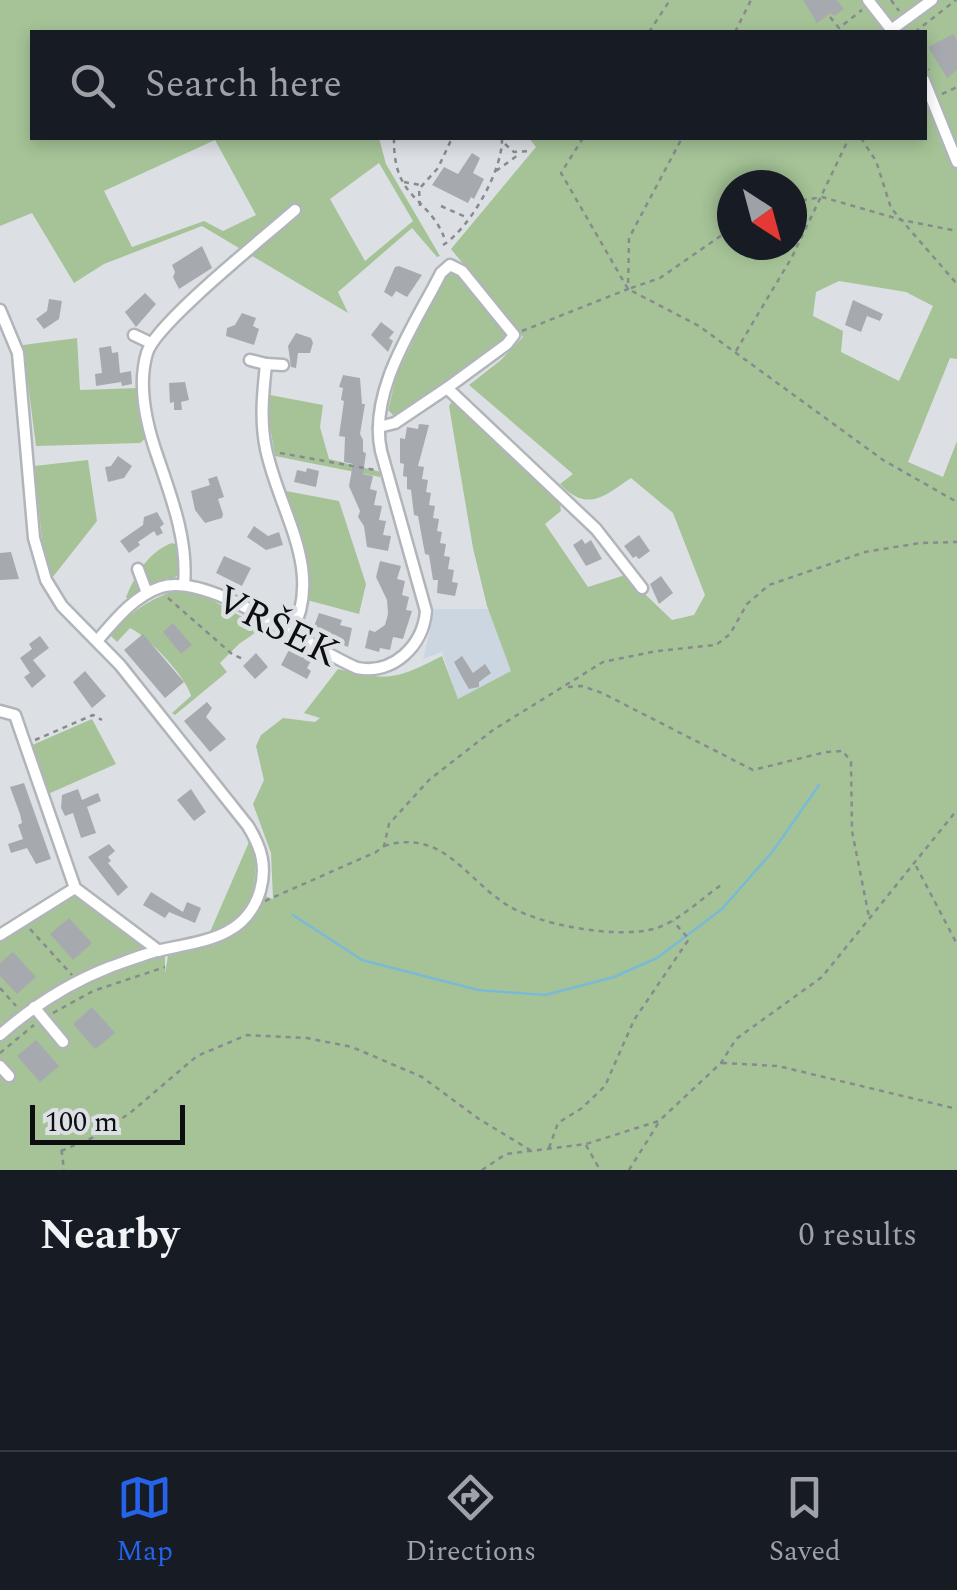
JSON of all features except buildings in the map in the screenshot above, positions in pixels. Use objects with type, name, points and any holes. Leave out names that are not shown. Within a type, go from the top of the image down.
[{"type":"street","points":[[894,30],[932,0]]},
{"type":"street","points":[[867,3],[892,30]]},
{"type":"street","points":[[927,87],[957,162]]},
{"type":"street","points":[[184,585],[184,550],[144,404],[144,369],[151,343],[176,314],[295,210]]},
{"type":"street","points":[[379,428],[395,423],[447,388],[514,335],[454,266],[446,268],[397,359],[386,390],[379,428],[386,471]]},
{"type":"street","points":[[0,310],[18,353],[38,556],[46,580],[62,606],[98,641],[178,735],[248,826],[259,844],[263,866],[254,905],[246,918],[216,938],[160,950],[78,982],[34,1007],[0,1035]]},
{"type":"street","points":[[134,335],[151,343]]},
{"type":"street","points":[[250,360],[282,365]]},
{"type":"street","points":[[266,364],[266,450],[304,568],[303,601],[290,634]]},
{"type":"street","points":[[447,388],[596,529],[642,588]]},
{"type":"street","name":"VRŠEK","points":[[152,591],[184,585],[219,594],[357,668],[373,670],[394,662],[413,646],[426,618],[424,598],[386,471]]},
{"type":"street","points":[[98,641],[124,611],[152,591],[138,569]]},
{"type":"street","points":[[0,711],[15,716],[75,888],[160,950]]},
{"type":"street","points":[[0,935],[75,888]]},
{"type":"street","points":[[34,1007],[63,1042]]},
{"type":"street","points":[[0,1066],[9,1076]]},
{"type":"path","points":[[650,30],[670,0]]},
{"type":"path","points":[[736,30],[750,0]]},
{"type":"path","points":[[918,30],[956,0]]},
{"type":"path","points":[[830,17],[839,28],[867,3]]},
{"type":"path","points":[[940,94],[957,87]]},
{"type":"path","points":[[394,140],[402,180],[438,223],[444,237]]},
{"type":"path","points":[[421,207],[418,193],[438,168],[451,140]]},
{"type":"path","points":[[443,245],[470,219],[495,172],[502,140]]},
{"type":"path","points":[[503,140],[508,148],[531,151]]},
{"type":"path","points":[[582,140],[561,172],[628,289],[698,326],[883,460],[957,502]]},
{"type":"path","points":[[628,289],[629,238],[681,140]]},
{"type":"path","points":[[735,352],[792,257],[848,140]]},
{"type":"path","points":[[862,140],[876,161],[891,208],[957,284]]},
{"type":"path","points":[[495,172],[522,152]]},
{"type":"path","points":[[402,180],[412,186],[422,185]]},
{"type":"path","points":[[807,200],[822,197],[957,231]]},
{"type":"path","points":[[441,206],[470,219]]},
{"type":"path","points":[[514,335],[660,278],[717,238]]},
{"type":"path","points":[[266,450],[386,471]]},
{"type":"path","points":[[384,846],[389,824],[429,780],[493,730],[603,662],[716,645],[730,634],[748,604],[769,586],[865,552],[920,543],[957,542]]},
{"type":"path","points":[[152,591],[244,660]]},
{"type":"path","points":[[564,687],[582,686],[602,693],[752,770],[844,751],[851,762],[852,830],[870,918]]},
{"type":"path","points":[[26,744],[94,715],[102,720]]},
{"type":"path","points":[[629,1170],[660,1121],[721,1063],[736,1039],[822,977],[957,810]]},
{"type":"path","points":[[254,905],[400,841],[430,846],[454,858],[519,912],[608,932],[660,927],[721,885]]},
{"type":"path","points":[[916,865],[957,944]]},
{"type":"path","points":[[550,1149],[558,1124],[605,1086],[634,1020],[689,939],[672,920]]},
{"type":"path","points":[[22,921],[78,982]]},
{"type":"path","points":[[48,1016],[92,991],[165,967]]},
{"type":"path","points":[[0,988],[23,1015]]},
{"type":"path","points":[[0,1052],[36,1024]]},
{"type":"path","points":[[61,1151],[92,1138],[130,1113],[197,1056],[247,1035],[307,1038],[352,1047],[422,1077],[531,1151]]},
{"type":"path","points":[[721,1063],[778,1066],[957,1109]]},
{"type":"path","points":[[482,1170],[506,1154],[586,1144],[660,1121]]},
{"type":"path","points":[[59,1130],[64,1170]]},
{"type":"path","points":[[586,1144],[600,1170]]},
{"type":"shaded area","points":[[435,609],[488,609],[512,671],[458,700],[442,652],[423,659]]},
{"type":"green space","points":[[0,0],[957,0],[957,359],[950,358],[908,462],[943,477],[957,441],[957,1170],[0,1170],[0,938],[75,894],[165,957],[165,973],[168,956],[226,940],[247,924],[265,896],[273,899],[271,853],[253,804],[264,780],[256,746],[261,735],[283,718],[315,722],[320,718],[304,713],[338,669],[392,676],[442,656],[458,699],[511,671],[487,606],[473,548],[449,406],[459,391],[557,487],[561,511],[545,524],[588,587],[625,575],[672,620],[694,615],[705,595],[673,513],[631,478],[596,499],[570,493],[560,484],[573,474],[469,385],[523,337],[451,249],[536,147],[531,140],[927,140],[927,30],[30,30],[30,140],[215,140],[380,140],[386,164],[440,256],[412,228],[338,292],[348,313],[202,226],[104,264],[74,283],[32,213],[0,226]],"holes":[[[215,140],[256,215],[223,231],[204,221],[132,247],[104,191]],[[379,163],[413,221],[365,261],[330,199]],[[839,281],[906,292],[933,306],[899,381],[841,352],[843,331],[813,316],[816,292]]]},
{"type":"green space","points":[[454,272],[505,338],[404,413],[393,415],[388,410],[397,374],[442,282],[448,273]]},
{"type":"green space","points":[[77,338],[80,390],[138,388],[146,438],[140,443],[36,446],[23,345]]},
{"type":"green space","points":[[270,395],[323,405],[320,427],[329,459],[381,472],[380,477],[275,456],[269,420]]},
{"type":"green space","points":[[88,460],[97,521],[52,578],[44,558],[34,466]]},
{"type":"green space","points":[[286,491],[339,501],[366,584],[359,614],[307,600],[307,558]]},
{"type":"green space","points":[[172,543],[177,545],[179,574],[129,600],[126,597],[144,565]]},
{"type":"green space","points":[[174,591],[203,595],[262,628],[220,663],[227,672],[175,715],[172,713],[191,696],[175,669],[147,639],[130,628],[117,642],[109,634],[139,608]]},
{"type":"green space","points":[[92,719],[116,764],[48,794],[30,746]]},
{"type":"green space","points":[[249,842],[255,848],[256,862],[249,900],[235,919],[210,932]]},
{"type":"waterway","points":[[293,915],[362,960],[478,990],[545,995],[614,977],[657,958],[722,909],[773,851],[819,785]]}]
